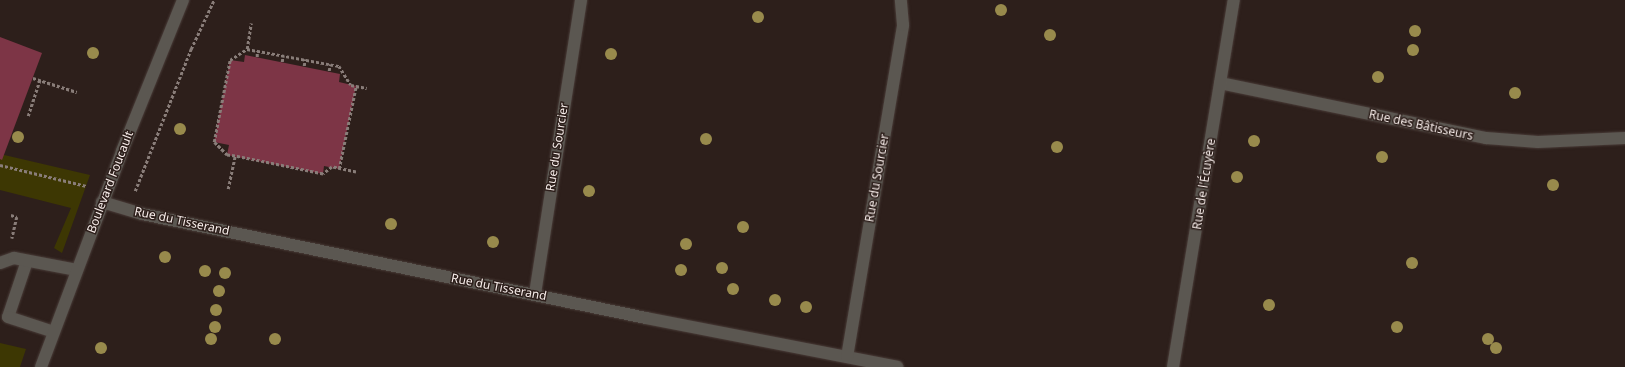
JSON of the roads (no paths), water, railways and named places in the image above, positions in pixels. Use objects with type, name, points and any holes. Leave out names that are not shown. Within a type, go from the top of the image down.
[{"type":"street","name":"Boulevard Foucault","points":[[41,367],[102,202],[183,0]]},
{"type":"street","name":"Rue du Sourcier","points":[[534,294],[581,0]]},
{"type":"street","name":"Rue du Sourcier","points":[[847,356],[903,25],[901,0]]},
{"type":"street","name":"Rue de l'Écuyère","points":[[1173,367],[1234,0]]},
{"type":"street","name":"Rue des Bâtisseurs","points":[[1220,83],[1486,138],[1538,142],[1625,138]]},
{"type":"street","name":"Rue du Tisserand","points":[[102,202],[142,214],[898,367]]},
{"type":"street","points":[[0,263],[14,258],[77,270]]},
{"type":"street","points":[[27,261],[4,318],[54,332]]}]
